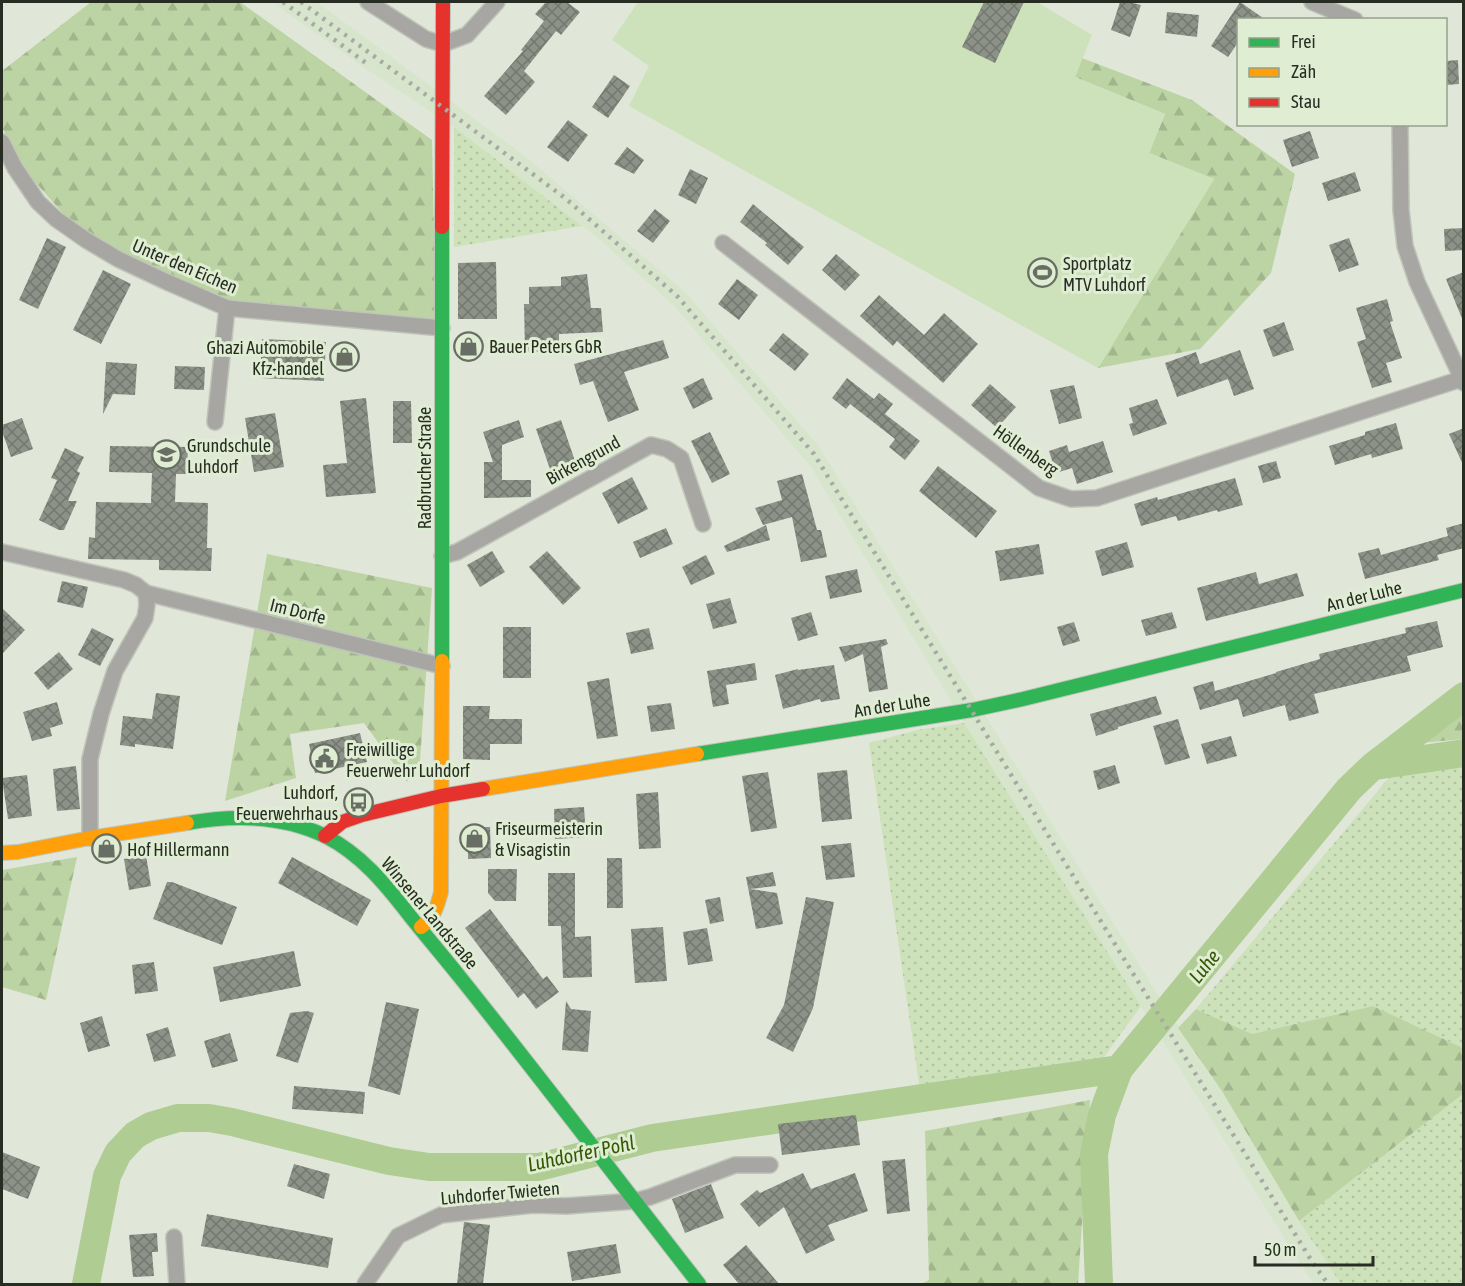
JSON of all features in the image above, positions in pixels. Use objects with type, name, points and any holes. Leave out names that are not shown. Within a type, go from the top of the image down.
[{"type":"street","points":[[368,2],[426,39],[443,44],[467,35],[496,2]]},
{"type":"street","name":"Radbrucher Straße","points":[[421,927],[436,912],[441,892],[443,2]]},
{"type":"street","points":[[1312,2],[1350,18]]},
{"type":"street","name":"Höllenberg","points":[[723,243],[1039,488],[1071,499],[1097,498],[1462,381],[1417,282],[1405,246],[1401,210],[1400,126]]},
{"type":"street","name":"Unter den Eichen","points":[[2,142],[15,168],[38,202],[56,219],[118,259],[227,308],[442,328]]},
{"type":"street","points":[[215,422],[227,308]]},
{"type":"street","name":"Birkengrund","points":[[442,556],[457,552],[651,445],[667,449],[681,458],[703,524]]},
{"type":"street","name":"Im Dorfe","points":[[2,552],[124,580],[136,585],[146,593],[442,666]]},
{"type":"street","name":"An der Luhe","points":[[325,836],[342,822],[362,815],[441,796],[972,710],[1464,590]]},
{"type":"street","points":[[90,838],[90,759],[115,671],[145,618],[146,593]]},
{"type":"street","name":"Winsener Landstraße","points":[[2,853],[226,818],[262,819],[293,824],[325,836],[356,856],[380,878],[421,927],[699,1284]]},
{"type":"street","name":"Luhdorfer Twieten","points":[[365,1284],[398,1236],[441,1215],[533,1206],[635,1201],[735,1165],[770,1165]]},
{"type":"street","points":[[174,1237],[177,1284]]},
{"type":"shaded area","points":[[272,2],[317,2],[525,156],[684,291],[818,445],[1158,995],[1222,1091],[1299,1221],[1341,1284],[1314,1284],[1290,1248],[964,723],[811,467],[674,306],[599,239],[454,127],[369,71]]},
{"type":"shaded area","name":"Sportplatz MTV Luhdorf","points":[[638,2],[1037,2],[1092,35],[1075,77],[1165,114],[1149,153],[1214,179],[1098,368],[629,106],[649,66],[612,40]]},
{"type":"shaded area","points":[[454,127],[582,226],[454,247]]},
{"type":"shaded area","points":[[964,723],[1141,1006],[1099,1064],[921,1097],[869,743],[917,730]]},
{"type":"shaded area","points":[[1463,765],[1463,1048],[1373,1006],[1252,1034],[1196,1009],[1395,770]]},
{"type":"shaded area","points":[[1463,1094],[1463,1284],[1341,1284],[1299,1221]]},
{"type":"green space","points":[[91,2],[240,2],[432,140],[436,323],[233,304],[169,276],[76,228],[20,165],[2,127],[2,71]]},
{"type":"green space","points":[[1082,58],[1192,100],[1295,174],[1271,273],[1200,349],[1098,368],[1214,179],[1149,153],[1165,114],[1075,77]]},
{"type":"green space","points":[[267,554],[432,588],[420,761],[407,782],[364,723],[290,734],[296,778],[225,801]]},
{"type":"green space","points":[[1463,711],[1463,739],[1411,744]]},
{"type":"green space","points":[[77,857],[46,1000],[2,987],[2,870]]},
{"type":"green space","points":[[1373,1006],[1463,1048],[1463,1094],[1299,1221],[1222,1091],[1178,1028],[1196,1009],[1252,1034]]},
{"type":"green space","points":[[1090,1100],[1078,1284],[921,1284],[929,1280],[925,1131]]},
{"type":"building","points":[[546,2],[567,2],[580,12],[561,35],[556,31],[524,71],[535,82],[506,115],[484,96],[523,51],[521,50],[544,21],[535,14]]},
{"type":"building","points":[[984,2],[1024,2],[995,63],[962,47]]},
{"type":"building","points":[[1120,2],[1141,5],[1130,37],[1111,30]]},
{"type":"building","points":[[1240,2],[1263,18],[1237,18],[1237,44],[1228,57],[1211,46]]},
{"type":"building","points":[[1167,12],[1199,15],[1197,37],[1165,33]]},
{"type":"building","points":[[1458,60],[1459,84],[1447,85],[1447,61]]},
{"type":"building","points":[[614,75],[630,86],[608,118],[592,107]]},
{"type":"building","points":[[568,120],[588,135],[568,162],[547,147]]},
{"type":"building","points":[[1310,131],[1319,158],[1292,167],[1283,140]]},
{"type":"building","points":[[627,147],[644,160],[634,174],[614,164]]},
{"type":"building","points":[[690,169],[708,178],[696,204],[678,195]]},
{"type":"building","points":[[1355,172],[1361,191],[1328,201],[1322,183]]},
{"type":"building","points":[[753,204],[804,247],[788,265],[765,245],[767,243],[740,222]]},
{"type":"building","points":[[655,209],[670,221],[653,243],[637,231]]},
{"type":"building","points":[[1464,228],[1464,250],[1445,251],[1444,229]]},
{"type":"building","points":[[47,238],[66,247],[38,309],[19,300]]},
{"type":"building","points":[[1349,238],[1359,265],[1339,272],[1329,245]]},
{"type":"building","points":[[836,254],[860,275],[845,291],[822,270]]},
{"type":"building","points":[[496,262],[497,319],[458,319],[458,263]]},
{"type":"building","points":[[103,270],[131,284],[101,344],[73,330]]},
{"type":"building","points":[[1464,272],[1464,321],[1463,321],[1446,279]]},
{"type":"building","points":[[587,274],[591,308],[601,308],[603,332],[559,334],[559,351],[525,352],[524,304],[529,304],[529,287],[561,286],[561,277]]},
{"type":"building","points":[[737,279],[758,295],[739,320],[718,304]]},
{"type":"building","points":[[879,295],[924,335],[944,313],[978,344],[943,383],[897,341],[893,346],[860,316]]},
{"type":"building","points":[[1387,299],[1393,321],[1390,322],[1402,358],[1386,363],[1392,382],[1372,388],[1357,342],[1366,339],[1356,308]]},
{"type":"building","points":[[1284,322],[1294,350],[1273,357],[1263,330]]},
{"type":"building","points":[[783,333],[809,354],[795,371],[769,350]]},
{"type":"building","points":[[262,339],[326,342],[324,381],[260,378]]},
{"type":"building","points":[[663,340],[669,358],[624,372],[639,410],[608,422],[593,381],[580,385],[574,364]]},
{"type":"building","points":[[1240,350],[1254,389],[1234,396],[1228,379],[1177,397],[1165,363],[1196,352],[1200,364]]},
{"type":"building","points":[[106,362],[137,364],[135,395],[113,394],[103,414]]},
{"type":"building","points":[[175,366],[205,367],[204,390],[174,389]]},
{"type":"building","points":[[703,378],[713,399],[693,409],[683,388]]},
{"type":"building","points":[[847,378],[874,399],[879,393],[893,404],[885,414],[920,441],[905,460],[889,447],[895,439],[850,404],[846,409],[832,398]]},
{"type":"building","points":[[990,384],[1016,407],[997,428],[971,405]]},
{"type":"building","points":[[1074,385],[1082,418],[1059,424],[1050,390]]},
{"type":"building","points":[[366,398],[376,493],[326,497],[323,465],[347,463],[340,401]]},
{"type":"building","points":[[1157,399],[1167,424],[1133,436],[1129,424],[1133,423],[1129,408]]},
{"type":"building","points":[[393,401],[411,401],[412,443],[393,443]]},
{"type":"building","points":[[275,413],[284,467],[254,472],[245,418]]},
{"type":"building","points":[[22,418],[33,449],[11,457],[2,425]]},
{"type":"building","points":[[519,420],[524,437],[502,445],[502,480],[531,480],[531,497],[484,498],[484,462],[493,462],[483,432]]},
{"type":"building","points":[[561,420],[575,461],[550,469],[536,429]]},
{"type":"building","points":[[1396,423],[1403,449],[1372,458],[1371,454],[1335,465],[1329,446]]},
{"type":"building","points":[[1464,428],[1464,467],[1449,434]]},
{"type":"building","points":[[710,432],[730,474],[712,483],[691,441]]},
{"type":"building","points":[[1103,441],[1113,472],[1077,484],[1072,468],[1056,473],[1049,451],[1067,445],[1069,452]]},
{"type":"building","points":[[110,446],[188,447],[187,474],[176,474],[175,502],[208,503],[207,548],[212,548],[211,571],[159,570],[159,560],[88,559],[89,537],[95,538],[96,502],[151,503],[152,473],[109,472]]},
{"type":"building","points":[[65,448],[84,457],[68,501],[77,501],[64,530],[59,530],[39,520],[57,480],[51,478]]},
{"type":"building","points":[[1276,461],[1281,478],[1263,483],[1258,466]]},
{"type":"building","points":[[938,466],[997,511],[976,538],[919,491]]},
{"type":"building","points":[[802,474],[817,530],[821,530],[827,557],[801,562],[792,517],[763,525],[755,508],[782,500],[777,481]]},
{"type":"building","points":[[632,477],[648,509],[618,524],[602,493]]},
{"type":"building","points":[[1235,478],[1243,505],[1178,521],[1176,516],[1141,526],[1134,504],[1157,497],[1158,500]]},
{"type":"building","points":[[1464,523],[1464,548],[1437,555],[1439,560],[1365,579],[1358,553],[1379,548],[1381,555],[1448,536],[1446,528]]},
{"type":"building","points":[[766,525],[770,540],[727,552],[724,546]]},
{"type":"building","points":[[666,528],[673,544],[640,558],[633,542]]},
{"type":"building","points":[[1127,542],[1134,567],[1102,576],[1095,551]]},
{"type":"building","points":[[1039,544],[1044,574],[1000,581],[995,551]]},
{"type":"building","points":[[492,551],[505,572],[480,587],[467,565]]},
{"type":"building","points":[[547,551],[581,588],[563,605],[529,567]]},
{"type":"building","points":[[706,555],[715,574],[691,585],[682,567]]},
{"type":"building","points":[[857,569],[862,592],[830,599],[825,576]]},
{"type":"building","points":[[1256,572],[1259,584],[1297,573],[1304,596],[1206,621],[1197,588]]},
{"type":"building","points":[[62,581],[88,587],[83,608],[57,602]]},
{"type":"building","points":[[730,598],[737,623],[713,629],[706,604]]},
{"type":"building","points":[[2,608],[25,630],[2,654]]},
{"type":"building","points":[[811,612],[818,635],[798,641],[791,618]]},
{"type":"building","points":[[1172,612],[1177,628],[1146,636],[1141,620]]},
{"type":"building","points":[[1437,621],[1443,647],[1407,656],[1411,671],[1314,694],[1319,713],[1289,721],[1285,705],[1243,717],[1238,699],[1200,710],[1193,687],[1213,681],[1215,691],[1320,659],[1319,654],[1406,633],[1405,628]]},
{"type":"building","points":[[1074,622],[1080,641],[1063,646],[1057,627]]},
{"type":"building","points":[[503,627],[531,627],[531,678],[503,678]]},
{"type":"building","points":[[92,628],[114,639],[100,666],[78,655]]},
{"type":"building","points":[[649,628],[654,649],[631,654],[626,633]]},
{"type":"building","points":[[886,639],[888,644],[881,647],[888,689],[869,692],[863,654],[845,662],[839,647]]},
{"type":"building","points":[[59,652],[73,669],[48,690],[34,673]]},
{"type":"building","points":[[755,663],[757,680],[726,685],[729,704],[713,707],[707,671]]},
{"type":"building","points":[[834,665],[840,699],[821,702],[820,699],[783,709],[775,675],[798,669]]},
{"type":"building","points":[[609,678],[618,736],[597,739],[587,682]]},
{"type":"building","points":[[156,693],[180,696],[173,749],[135,744],[135,747],[120,745],[123,716],[152,719]]},
{"type":"building","points":[[1156,696],[1162,714],[1096,736],[1090,714]]},
{"type":"building","points":[[57,702],[63,724],[50,728],[52,736],[32,741],[23,712]]},
{"type":"building","points":[[671,703],[675,729],[651,732],[647,706]]},
{"type":"building","points":[[463,706],[490,706],[489,719],[522,719],[522,744],[490,744],[490,760],[463,759]]},
{"type":"building","points":[[1178,719],[1190,758],[1165,765],[1153,726]]},
{"type":"building","points":[[360,733],[367,762],[315,773],[309,744]]},
{"type":"building","points":[[1231,736],[1237,756],[1207,764],[1201,744]]},
{"type":"building","points":[[1115,765],[1120,783],[1098,790],[1093,771]]},
{"type":"building","points":[[76,766],[80,809],[57,811],[53,769]]},
{"type":"building","points":[[847,770],[852,819],[822,822],[817,773]]},
{"type":"building","points":[[768,772],[777,828],[751,832],[742,776]]},
{"type":"building","points":[[27,775],[32,816],[8,819],[2,778]]},
{"type":"building","points":[[658,792],[661,848],[639,849],[636,794]]},
{"type":"building","points":[[584,807],[586,837],[555,839],[554,809]]},
{"type":"building","points":[[468,827],[490,827],[491,858],[468,859]]},
{"type":"building","points":[[851,843],[855,877],[826,880],[821,846]]},
{"type":"building","points":[[146,855],[151,886],[129,890],[124,859]]},
{"type":"building","points":[[292,857],[371,900],[357,926],[278,883]]},
{"type":"building","points":[[607,858],[622,858],[623,908],[607,908]]},
{"type":"building","points":[[488,869],[517,869],[516,901],[495,901],[488,893]]},
{"type":"building","points":[[773,872],[776,886],[750,889],[777,893],[783,924],[756,929],[746,877]]},
{"type":"building","points":[[548,873],[575,873],[575,937],[591,936],[592,977],[563,978],[561,926],[548,926]]},
{"type":"building","points":[[167,882],[237,907],[222,945],[153,919]]},
{"type":"building","points":[[720,897],[724,921],[710,924],[705,900]]},
{"type":"building","points":[[806,897],[834,902],[813,1008],[793,1052],[766,1038],[784,1005]]},
{"type":"building","points":[[490,909],[543,979],[547,976],[559,992],[536,1009],[524,993],[518,998],[465,928]]},
{"type":"building","points":[[663,927],[667,981],[635,983],[631,929]]},
{"type":"building","points":[[707,928],[713,961],[688,965],[683,932]]},
{"type":"building","points":[[294,951],[301,986],[220,1002],[213,967]]},
{"type":"building","points":[[154,962],[158,991],[135,994],[132,965]]},
{"type":"building","points":[[566,1001],[571,1009],[591,1011],[588,1052],[562,1050]]},
{"type":"building","points":[[386,1002],[419,1009],[400,1095],[368,1086]]},
{"type":"building","points":[[307,1011],[314,1013],[298,1063],[276,1056],[290,1013]]},
{"type":"building","points":[[102,1016],[110,1046],[88,1052],[80,1023]]},
{"type":"building","points":[[168,1027],[176,1056],[154,1062],[146,1034]]},
{"type":"building","points":[[230,1033],[238,1061],[212,1068],[204,1041]]},
{"type":"building","points":[[294,1086],[365,1092],[363,1114],[292,1109]]},
{"type":"building","points":[[856,1115],[860,1145],[782,1155],[778,1124]]},
{"type":"building","points":[[2,1152],[40,1167],[28,1199],[2,1189]]},
{"type":"building","points":[[905,1159],[910,1211],[887,1214],[882,1161]]},
{"type":"building","points":[[294,1164],[330,1174],[324,1199],[287,1186]]},
{"type":"building","points":[[803,1173],[811,1189],[855,1173],[868,1211],[828,1225],[835,1240],[806,1254],[784,1207],[759,1227],[740,1204],[757,1190],[760,1193]]},
{"type":"building","points":[[711,1184],[724,1218],[685,1233],[672,1199]]},
{"type":"building","points":[[207,1214],[333,1238],[328,1268],[201,1246]]},
{"type":"building","points":[[464,1222],[490,1225],[483,1284],[457,1284]]},
{"type":"building","points":[[157,1233],[158,1252],[152,1252],[154,1276],[133,1277],[129,1235]]},
{"type":"building","points":[[616,1244],[621,1273],[572,1281],[567,1252]]},
{"type":"building","points":[[746,1245],[779,1284],[739,1284],[723,1265]]},
{"type":"waterway","name":"Luhe","points":[[1099,1284],[1094,1154],[1102,1115],[1119,1069],[1349,789],[1373,766],[1464,696]]},
{"type":"waterway","name":"Luhe","points":[[1375,766],[1464,753]]},
{"type":"waterway","name":"Luhdorfer Pohl","points":[[86,1284],[107,1176],[118,1153],[135,1135],[151,1126],[178,1118],[209,1118],[232,1122],[389,1161],[429,1167],[539,1167],[652,1138],[1119,1069]]},
{"type":"railway","points":[[283,2],[366,63]]},
{"type":"railway","points":[[301,2],[565,198],[677,296],[814,454],[1129,967],[1328,1284]]},
{"type":"traffic: fast","points":[[442,227],[442,661]]},
{"type":"traffic: fast","points":[[697,754],[972,710],[1464,590]]},
{"type":"traffic: fast","points":[[187,823],[239,818],[292,824],[325,836],[361,861],[392,893],[459,976],[699,1284]]},
{"type":"traffic: slow","points":[[421,927],[434,912],[441,892],[442,661]]},
{"type":"traffic: slow","points":[[483,789],[697,754]]},
{"type":"traffic: slow","points":[[2,853],[187,823]]},
{"type":"traffic: jam","points":[[442,227],[443,2]]},
{"type":"traffic: jam","points":[[325,836],[342,822],[362,815],[441,796],[483,789]]},
{"type":"place","name":"Sportplatz MTV Luhdorf","points":[[1042,273]]},
{"type":"place","name":"Bauer Peters GbR","points":[[468,346]]},
{"type":"place","name":"Ghazi Automobile Kfz-handel","points":[[345,357]]},
{"type":"place","name":"Grundschule Luhdorf","points":[[166,455]]},
{"type":"place","name":"Freiwillige Feuerwehr Luhdorf","points":[[325,759]]},
{"type":"place","name":"Luhdorf, Feuerwehrhaus","points":[[359,802]]},
{"type":"place","name":"Friseurmeisterin & Visagistin","points":[[474,838]]},
{"type":"place","name":"Hof Hillermann","points":[[106,849]]}]
